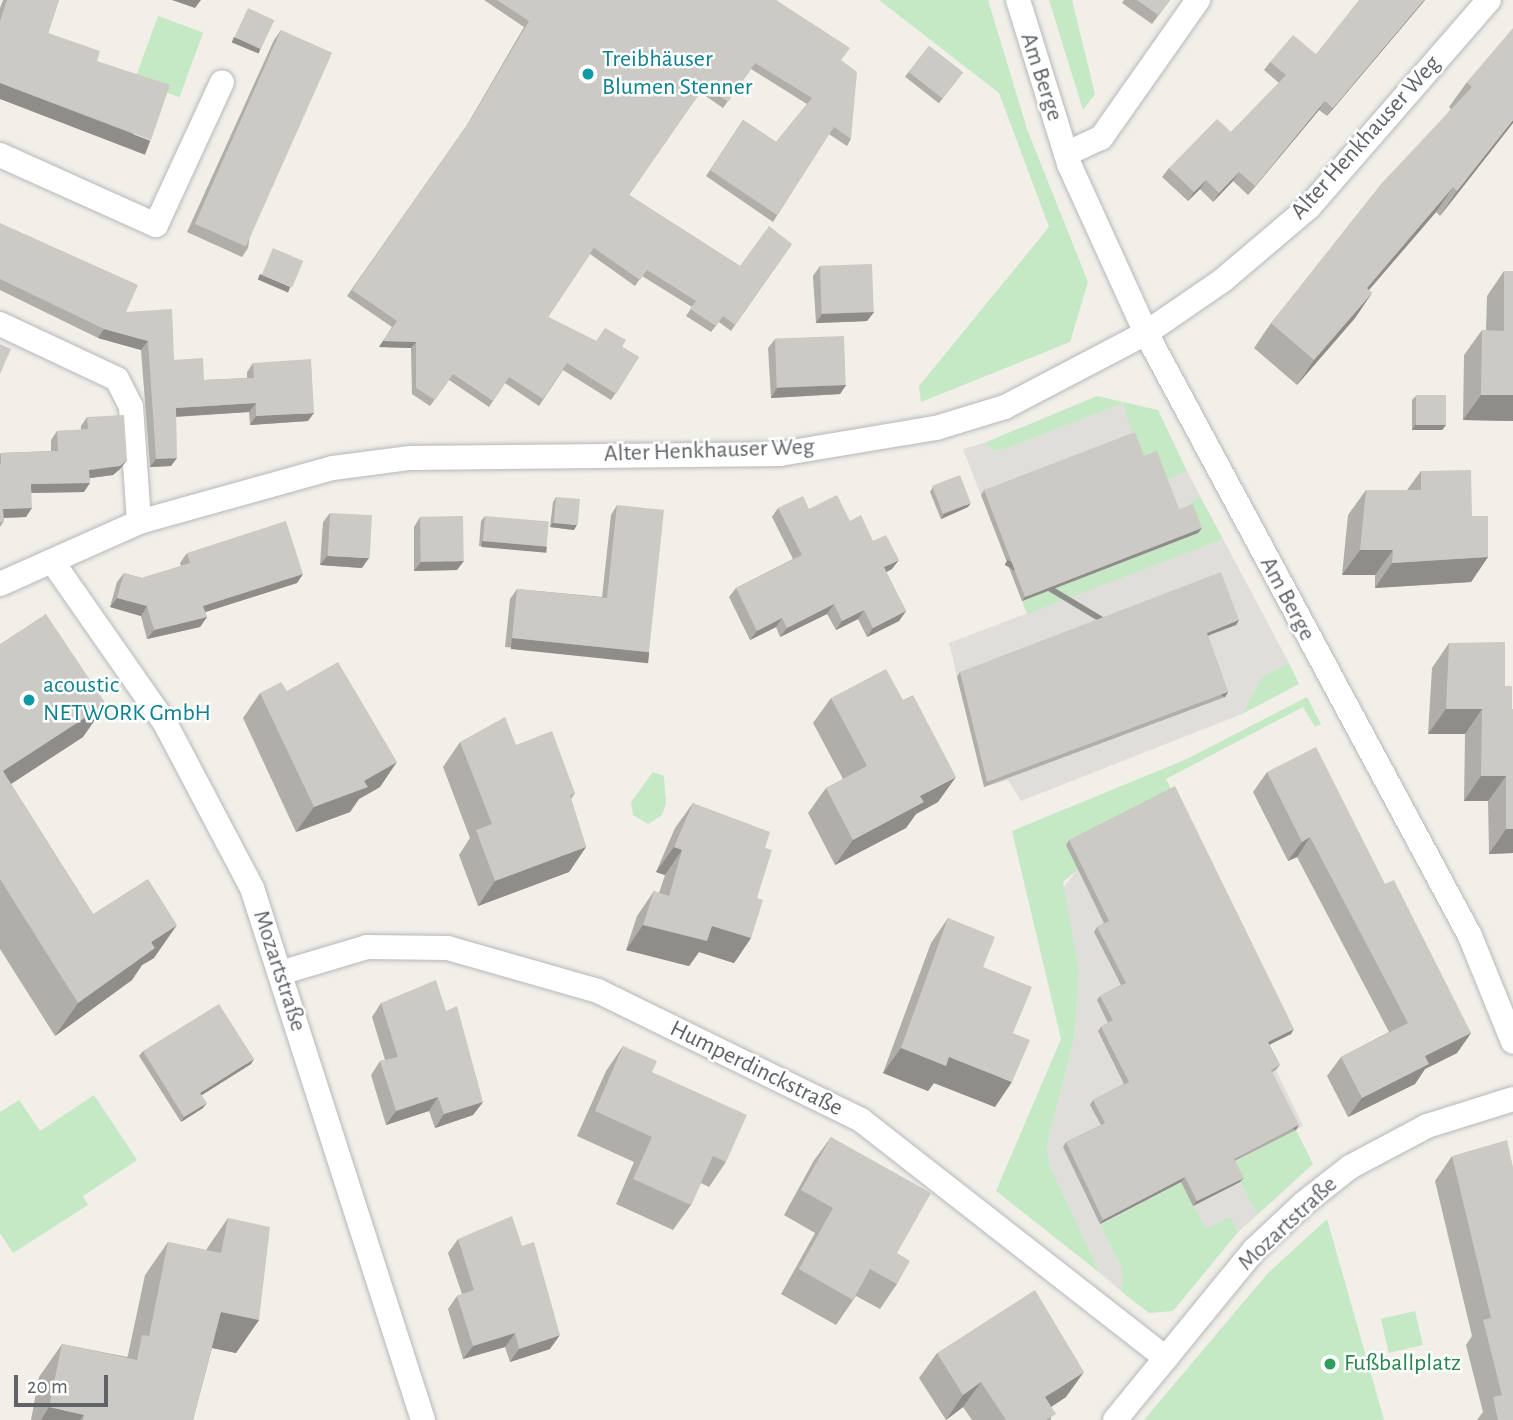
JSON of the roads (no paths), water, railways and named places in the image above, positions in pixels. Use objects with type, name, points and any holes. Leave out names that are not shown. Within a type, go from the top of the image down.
[{"type":"street","name":"Am Berge","points":[[1018,0],[1066,154],[1146,333],[1470,936],[1513,1042]]},
{"type":"street","name":"Am Berge","points":[[1066,154],[1101,138],[1198,0]]},
{"type":"street","name":"Alter Henkhauser Weg","points":[[0,584],[139,522],[285,478],[410,458],[780,454],[869,441],[1004,407],[1146,333],[1223,280],[1309,207],[1489,0]]},
{"type":"street","points":[[0,155],[156,225],[222,82]]},
{"type":"street","points":[[0,324],[117,379],[131,407],[139,522]]},
{"type":"street","name":"Mozartstraße","points":[[52,561],[171,734],[251,888],[423,1420]]},
{"type":"street","name":"Humperdinckstraße","points":[[280,973],[367,947],[448,948],[598,991],[861,1121],[1166,1358]]},
{"type":"street","name":"Mozartstraße","points":[[1115,1420],[1254,1250],[1350,1167],[1427,1126],[1513,1099]]},
{"type":"place","name":"Treibhäuser Blumen Stenner","points":[[588,74]]},
{"type":"place","name":"acoustic NETWORK GmbH","points":[[29,700]]},
{"type":"place","name":"Fußballplatz","points":[[1330,1364]]}]
